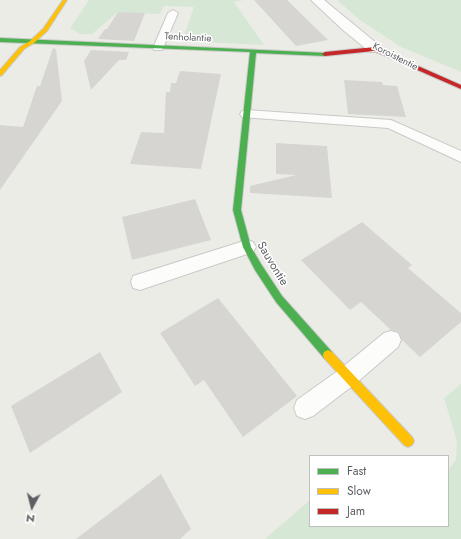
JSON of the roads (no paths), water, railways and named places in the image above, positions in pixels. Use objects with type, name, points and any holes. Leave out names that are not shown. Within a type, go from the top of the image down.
[{"type":"street","points":[[0,74],[22,48],[32,42],[48,26],[52,17],[65,0]]},
{"type":"street","name":"Koroistentie","points":[[318,0],[347,27],[376,49],[461,86]]},
{"type":"street","name":"Tenholantie","points":[[0,40],[314,55],[376,49]]},
{"type":"street","name":"Sauvontie","points":[[253,52],[237,210],[247,247],[279,299],[347,377],[408,441]]},
{"type":"lane","points":[[158,48],[173,13]]},
{"type":"lane","points":[[247,114],[391,124],[461,157]]},
{"type":"lane","points":[[140,282],[247,247]]},
{"type":"lane","points":[[305,408],[347,377],[391,340]]}]
